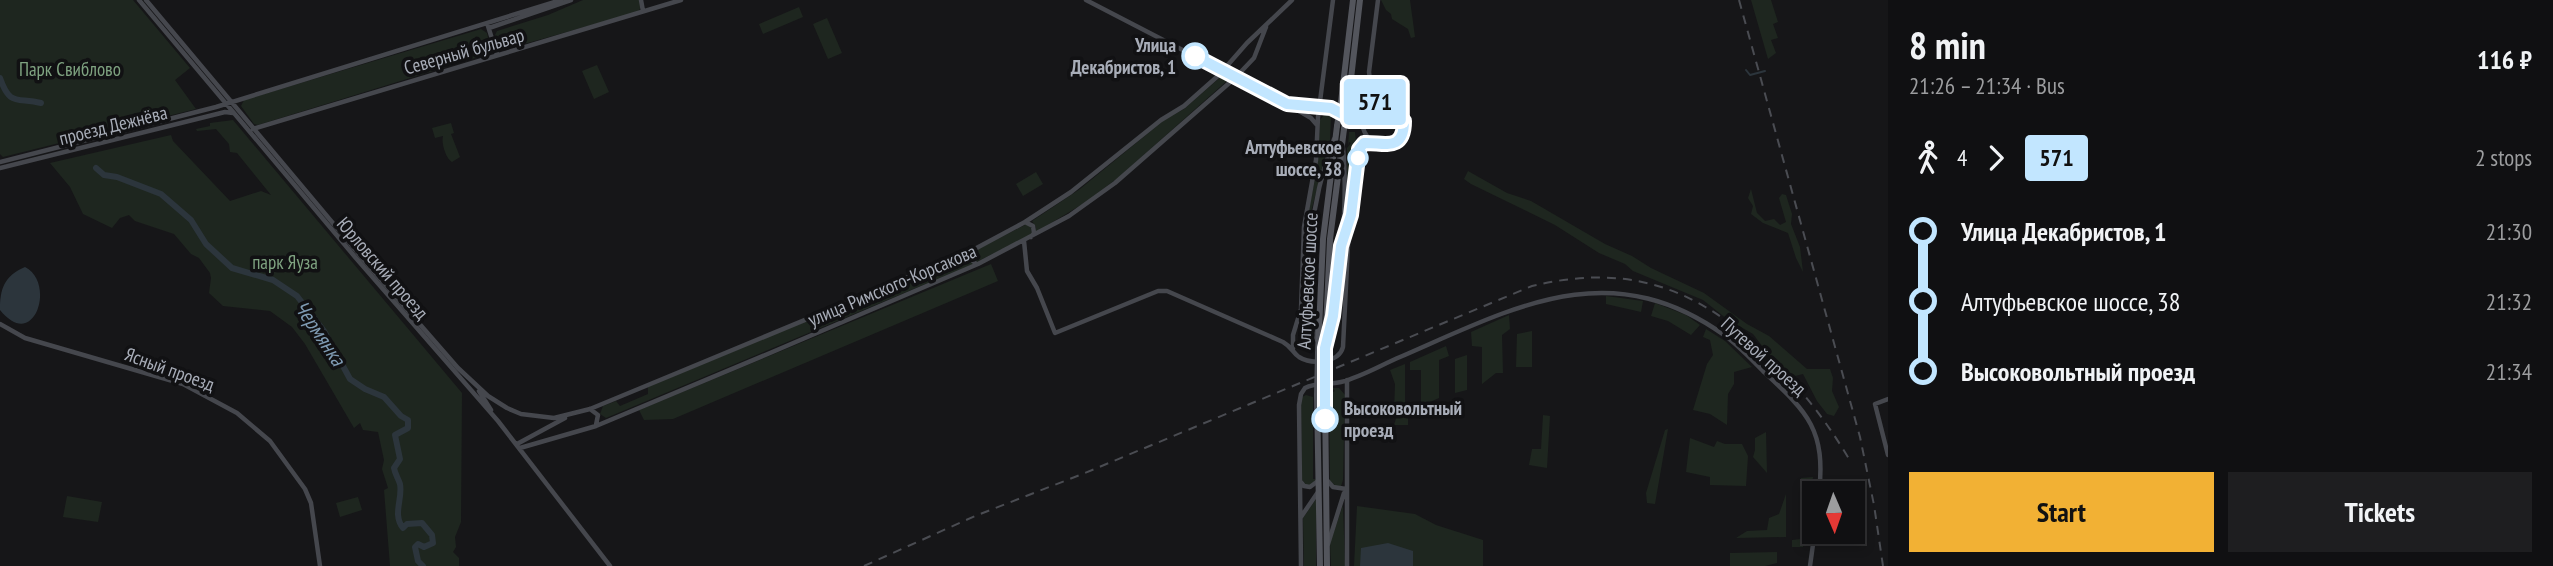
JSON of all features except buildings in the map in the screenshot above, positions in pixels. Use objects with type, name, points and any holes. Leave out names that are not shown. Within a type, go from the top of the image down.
[{"type":"main road","name":"Юрловский проезд","points":[[139,0],[477,387],[498,421]]},
{"type":"main road","name":"Юрловский проезд","points":[[146,0],[228,102],[233,113],[252,130],[449,367],[498,421],[610,566]]},
{"type":"main road","name":"Северный бульвар","points":[[488,26],[561,0]]},
{"type":"main road","name":"Северный бульвар","points":[[228,102],[571,0]]},
{"type":"main road","points":[[641,0],[643,11]]},
{"type":"main road","name":"Северный бульвар","points":[[252,130],[681,0]]},
{"type":"main road","points":[[1086,0],[1287,104],[1313,119],[1318,129]]},
{"type":"main road","name":"улица Римского-Корсакова","points":[[508,408],[539,418],[569,416],[590,409],[974,249],[1025,222],[1071,192],[1161,120],[1184,106],[1292,0]]},
{"type":"main road","points":[[1293,349],[1294,333],[1301,309],[1306,216],[1316,160],[1318,117],[1333,0]]},
{"type":"main road","name":"Алтуфьевское шоссе","points":[[1344,103],[1353,0]]},
{"type":"main road","name":"Алтуфьевское шоссе","points":[[1327,566],[1321,395],[1323,239],[1360,0]]},
{"type":"main road","points":[[1377,101],[1369,72],[1378,0]]},
{"type":"main road","points":[[1254,58],[1267,23]]},
{"type":"main road","points":[[488,26],[497,55]]},
{"type":"main road","points":[[1243,48],[1253,47],[1254,58]]},
{"type":"main road","name":"улица Римского-Корсакова","points":[[518,446],[596,426],[978,264],[1024,241],[1069,216],[1115,183],[1235,78],[1254,58]]},
{"type":"main road","points":[[1377,101],[1383,102],[1402,117],[1405,126],[1400,138],[1381,146],[1364,134],[1361,118],[1365,110],[1377,101]]},
{"type":"main road","name":"проезд Дежнёва","points":[[0,162],[228,102]]},
{"type":"main road","points":[[1287,104],[1331,108],[1354,120],[1361,118]]},
{"type":"main road","points":[[1318,117],[1331,108]]},
{"type":"main road","name":"проезд Дежнёва","points":[[0,167],[225,112],[233,113]]},
{"type":"main road","points":[[1322,351],[1333,316],[1341,246],[1345,166],[1340,130]]},
{"type":"main road","points":[[1303,248],[1326,160],[1340,130]]},
{"type":"main road","points":[[1024,241],[1027,271],[1037,288],[1055,333],[1161,290],[1177,294],[1282,341],[1293,349],[1297,356],[1308,360],[1329,360],[1341,354],[1343,347],[1347,249],[1360,145],[1372,142]]},
{"type":"main road","points":[[1341,246],[1351,215]]},
{"type":"main road","points":[[1306,216],[1310,248]]},
{"type":"main road","points":[[1343,218],[1347,249]]},
{"type":"main road","points":[[1312,221],[1312,315],[1322,351]]},
{"type":"main road","points":[[1025,222],[1034,227],[1034,233],[1030,237]]},
{"type":"main road","points":[[974,249],[970,258],[974,264],[978,264]]},
{"type":"main road","name":"Путевой проезд","points":[[1300,479],[1299,405],[1302,392],[1309,386],[1347,380],[1523,305],[1574,294],[1612,292],[1651,298],[1689,312],[1726,336],[1791,397],[1810,422],[1817,436],[1822,467],[1820,481]]},
{"type":"main road","name":"Ясный проезд","points":[[0,324],[25,338],[183,384],[237,413],[270,441],[305,489],[310,503],[320,566]]},
{"type":"main road","points":[[1282,341],[1290,340],[1294,333]]},
{"type":"main road","points":[[1327,552],[1346,489],[1347,380]]},
{"type":"main road","name":"Юрловский проезд","points":[[477,387],[508,408]]},
{"type":"main road","points":[[1888,399],[1875,404],[1888,455]]},
{"type":"main road","points":[[590,409],[598,415],[596,426]]},
{"type":"main road","points":[[518,446],[569,416]]},
{"type":"main road","points":[[1300,479],[1303,485],[1311,487],[1322,476],[1331,486],[1346,489]]},
{"type":"main road","name":"Алтуфьевское шоссе","points":[[1320,566],[1318,492],[1322,476]]},
{"type":"main road","points":[[1300,479],[1301,566]]},
{"type":"main road","points":[[1300,517],[1318,492]]},
{"type":"main road","points":[[1344,502],[1347,566]]},
{"type":"main road","points":[[1810,566],[1813,544]]},
{"type":"green space","name":"Парк Свиблово","points":[[0,0],[133,0],[190,68],[175,80],[196,109],[3,157],[0,154]]},
{"type":"green space","points":[[583,0],[640,0],[641,7],[638,12],[499,51],[495,35],[497,31],[548,15]]},
{"type":"green space","points":[[1381,0],[1410,0],[1415,37],[1411,38],[1408,29],[1392,19]]},
{"type":"green space","points":[[1751,0],[1771,0],[1778,22],[1773,24],[1778,38],[1771,40],[1776,53],[1768,59]]},
{"type":"green space","points":[[799,7],[803,17],[763,34],[759,24]]},
{"type":"green space","points":[[827,18],[842,53],[828,59],[813,24]]},
{"type":"green space","points":[[481,29],[487,33],[491,53],[258,125],[254,124],[241,106],[244,100]]},
{"type":"green space","points":[[597,65],[609,92],[594,99],[582,71]]},
{"type":"green space","points":[[1223,75],[1229,79],[1119,177],[1086,202],[1036,232],[1032,221],[1080,189],[1163,121],[1184,109]]},
{"type":"green space","points":[[1324,115],[1331,116],[1330,141],[1308,223],[1317,169],[1320,120]]},
{"type":"green space","name":"парк Яуза","points":[[233,120],[462,393],[461,522],[453,552],[459,558],[459,566],[390,566],[384,490],[388,488],[382,469],[384,460],[378,432],[363,430],[360,423],[354,428],[305,344],[292,327],[270,311],[223,306],[209,293],[210,273],[174,234],[135,221],[129,215],[120,218],[112,228],[83,214],[70,187],[50,163],[171,135],[173,141],[230,201],[261,191],[271,195],[237,153],[230,152],[229,144],[216,129],[196,129],[210,126],[210,123]]},
{"type":"green space","points":[[451,123],[454,133],[451,134],[460,157],[452,162],[444,150],[443,136],[435,138],[432,128]]},
{"type":"green space","points":[[1349,132],[1355,132],[1357,152],[1347,223],[1347,148],[1351,143],[1349,142],[1348,146]]},
{"type":"green space","points":[[1468,171],[1507,193],[1531,201],[1605,244],[1704,293],[1747,324],[1769,336],[1807,369],[1830,369],[1833,378],[1832,391],[1839,407],[1834,416],[1827,414],[1817,401],[1803,374],[1791,377],[1775,363],[1753,334],[1727,319],[1703,300],[1633,271],[1555,225],[1471,184],[1464,179]]},
{"type":"green space","points":[[1036,172],[1043,184],[1023,196],[1016,184]]},
{"type":"green space","points":[[1751,189],[1757,213],[1765,221],[1774,219],[1780,225],[1786,222],[1779,198],[1782,194],[1786,195],[1792,214],[1791,224],[1800,247],[1803,272],[1788,233],[1763,223],[1751,214],[1753,206],[1748,198]]},
{"type":"green space","points":[[1027,224],[1031,226],[1032,234],[971,265],[606,418],[600,414],[603,406],[616,401],[620,406],[648,394],[648,387],[972,252]]},
{"type":"green space","points":[[991,264],[998,281],[673,419],[644,420],[639,410]]},
{"type":"green space","points":[[1606,296],[1643,301],[1641,312],[1606,304]]},
{"type":"green space","points":[[1655,303],[1686,315],[1700,325],[1691,335],[1668,321],[1651,316]]},
{"type":"green space","points":[[1509,315],[1510,329],[1502,335],[1503,373],[1496,373],[1482,384],[1482,347],[1472,346],[1471,332]]},
{"type":"green space","points":[[1706,329],[1725,341],[1752,367],[1734,372],[1734,384],[1728,394],[1727,425],[1710,414],[1693,410],[1707,364],[1713,355],[1710,340],[1703,337]]},
{"type":"green space","points":[[1532,331],[1532,367],[1516,367],[1517,334]]},
{"type":"green space","points":[[1446,346],[1449,356],[1439,360],[1439,398],[1421,406],[1421,370],[1410,370],[1410,362]]},
{"type":"green space","points":[[1467,355],[1467,390],[1455,393],[1455,359]]},
{"type":"green space","points":[[1405,364],[1405,408],[1408,425],[1394,425],[1398,412],[1394,412],[1395,384],[1390,370]]},
{"type":"green space","points":[[1332,388],[1339,388],[1345,395],[1343,480],[1341,486],[1337,487],[1330,481],[1329,394],[1335,391]]},
{"type":"green space","points":[[1302,397],[1313,397],[1313,415],[1310,416],[1313,423],[1313,479],[1316,479],[1312,485],[1306,485],[1302,480],[1301,403]]},
{"type":"green space","points":[[1543,415],[1550,416],[1547,468],[1529,465],[1532,449],[1541,449]]},
{"type":"green space","points":[[1668,429],[1655,504],[1647,503],[1646,493],[1665,430]]},
{"type":"green space","points":[[1766,432],[1767,473],[1753,457],[1755,438]]},
{"type":"green space","points":[[1690,438],[1714,447],[1717,441],[1742,444],[1748,456],[1746,486],[1710,485],[1710,477],[1686,472]]},
{"type":"green space","points":[[1813,477],[1812,481],[1802,481],[1803,547],[1792,547],[1792,540],[1801,539],[1801,478]]},
{"type":"green space","points":[[1786,494],[1786,537],[1736,538],[1747,531],[1767,530],[1769,518],[1779,514]]},
{"type":"green space","points":[[67,496],[102,502],[98,522],[63,517]]},
{"type":"green space","points":[[358,497],[362,510],[340,517],[336,503]]},
{"type":"green space","points":[[1316,499],[1316,566],[1304,566],[1303,518]]},
{"type":"green space","points":[[1343,505],[1345,566],[1331,566],[1330,543]]},
{"type":"green space","points":[[1357,506],[1415,514],[1436,525],[1483,540],[1483,566],[1354,566]]},
{"type":"green space","points":[[1777,552],[1777,563],[1765,566],[1730,566],[1730,553]]},
{"type":"shaded area","points":[[25,267],[34,275],[39,286],[40,299],[31,319],[23,324],[12,321],[0,310],[0,302],[8,279]]},
{"type":"shaded area","points":[[1388,543],[1413,551],[1413,566],[1360,566],[1361,548]]},
{"type":"waterway","points":[[1746,70],[1750,75],[1765,71]]},
{"type":"waterway","name":"Чермянка","points":[[0,78],[11,97],[41,103]]},
{"type":"waterway","name":"Чермянка","points":[[96,168],[104,175],[117,177],[161,194],[191,220],[206,244],[232,268],[273,280],[297,296],[324,331],[350,379],[384,397],[408,420],[408,428],[395,435],[400,459],[394,468],[401,490],[398,517],[403,528],[407,524],[422,523],[432,535],[433,543],[424,547],[418,544],[415,547],[418,561],[423,566]]},
{"type":"railway","points":[[1739,0],[1860,437],[1883,566]]},
{"type":"railway","points":[[864,566],[975,516],[1085,473],[1532,286],[1567,280],[1630,280],[1659,286],[1687,297],[1713,312],[1740,331],[1790,378],[1849,459]]},
{"type":"bus line","name":"571","points":[[1195,56],[1287,104],[1331,108],[1357,120],[1373,102],[1379,101],[1390,107],[1404,121],[1404,132],[1394,142],[1381,146],[1372,142],[1360,145],[1351,215],[1341,246],[1332,325],[1325,348],[1325,419]]},
{"type":"place","name":"Улица Декабристов, 1","points":[[1195,56]]},
{"type":"place","name":"Алтуфьевское шоссе, 38","points":[[1358,158]]},
{"type":"place","name":"Высоковольтный проезд","points":[[1325,419]]}]
